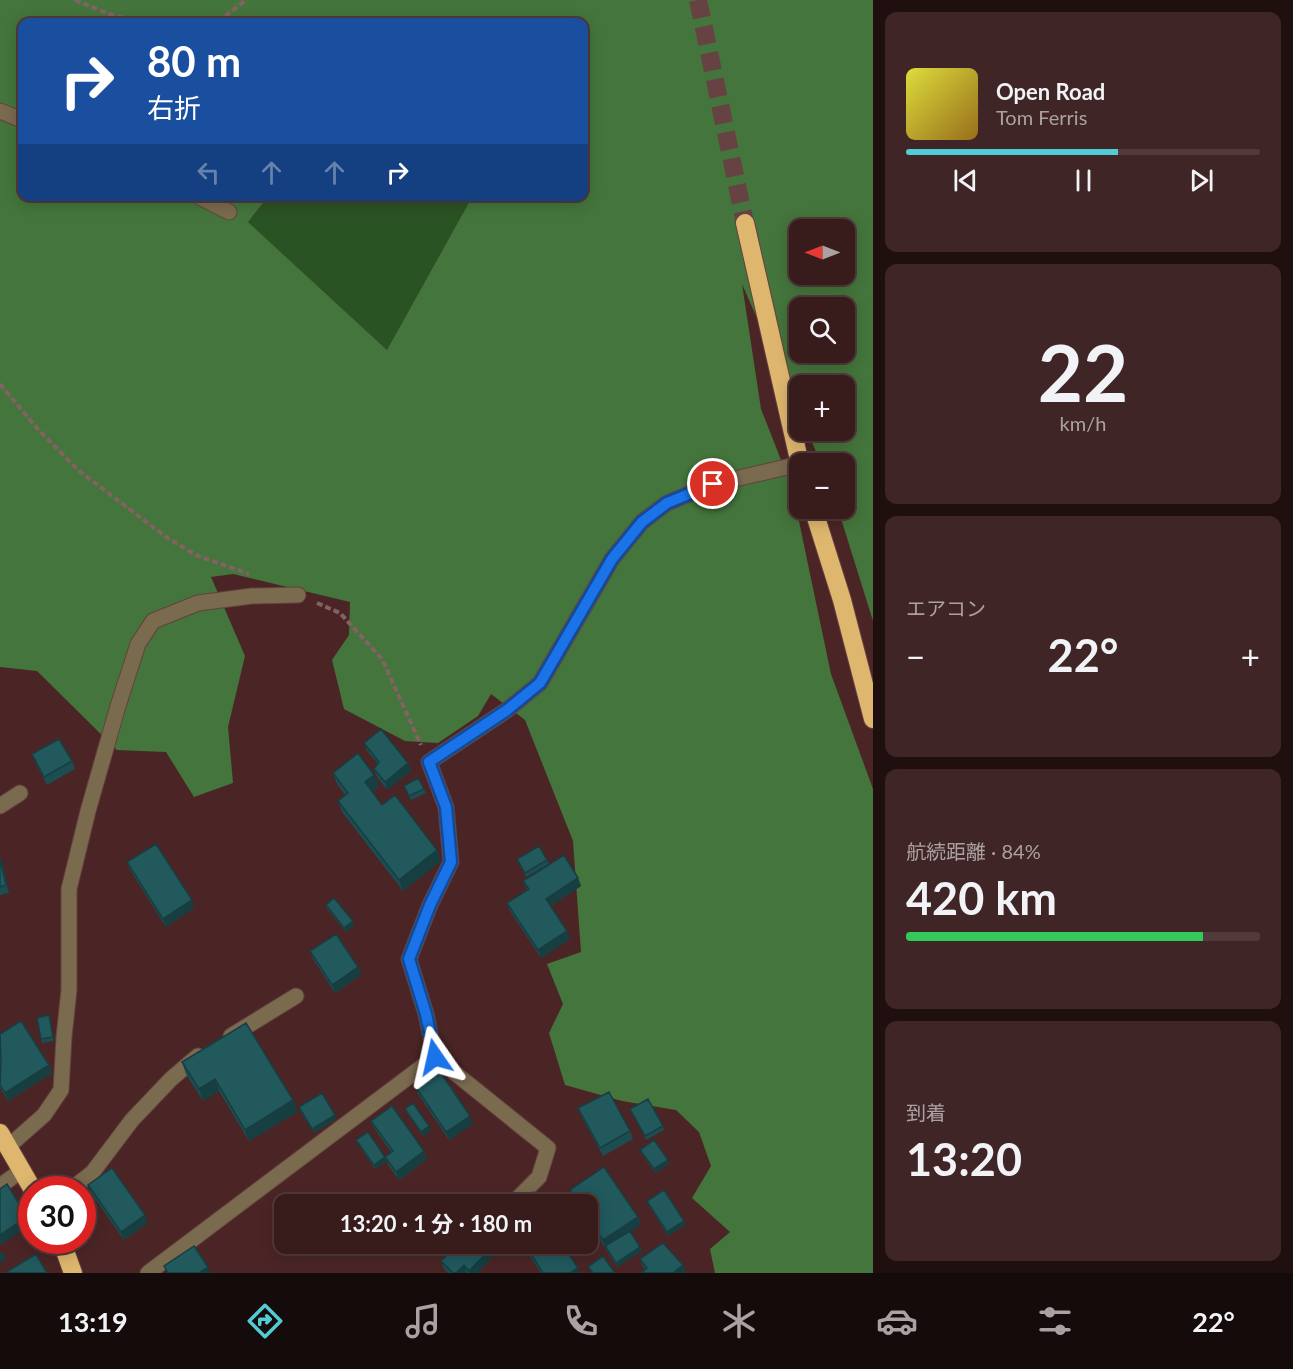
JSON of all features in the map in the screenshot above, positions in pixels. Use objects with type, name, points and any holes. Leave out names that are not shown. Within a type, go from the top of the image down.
[{"type":"highway","points":[[745,223],[797,453]]},
{"type":"highway","points":[[816,519],[842,600],[873,719]]},
{"type":"highway","points":[[4,1139],[24,1176]]},
{"type":"highway","points":[[66,1254],[73,1273]]},
{"type":"street","points":[[0,111],[18,118]]},
{"type":"street","points":[[208,201],[229,212]]},
{"type":"street","points":[[522,1194],[539,1177],[548,1148],[435,1057],[426,1014],[409,959],[430,905],[451,862],[446,807],[429,762],[507,710],[540,683],[612,559],[642,522],[667,503],[713,484],[789,467]]},
{"type":"street","points":[[4,1139],[45,1114],[61,1090],[69,990],[69,889],[88,811],[138,644],[153,621],[198,603],[252,596],[298,595]]},
{"type":"street","points":[[0,806],[20,793]]},
{"type":"street","points":[[88,1176],[132,1120],[200,1054],[296,996]]},
{"type":"street","points":[[148,1273],[435,1057]]},
{"type":"street","points":[[0,1186],[21,1171]]},
{"type":"path","points":[[75,0],[125,18]]},
{"type":"path","points":[[219,18],[224,17],[246,0]]},
{"type":"path","points":[[0,384],[36,427],[78,470],[166,537],[196,555],[258,578]]},
{"type":"path","points":[[298,595],[340,613],[382,659],[429,762]]},
{"type":"green space","points":[[0,0],[873,0],[873,621],[841,519],[855,519],[855,453],[817,453],[811,441],[855,441],[855,375],[789,375],[789,391],[742,284],[761,409],[789,480],[789,519],[798,519],[831,674],[873,789],[873,1273],[715,1273],[710,1249],[730,1232],[692,1198],[711,1166],[699,1132],[676,1110],[622,1101],[565,1085],[549,1033],[563,1004],[547,964],[581,952],[573,841],[525,720],[491,694],[478,716],[438,743],[405,741],[344,709],[332,660],[349,635],[350,602],[233,574],[211,577],[245,656],[228,727],[233,783],[194,797],[166,752],[117,750],[37,671],[0,667]]},
{"type":"green space","points":[[266,201],[470,201],[387,350],[248,222]]},
{"type":"building","points":[[381,729],[408,763],[385,782],[374,769],[379,762],[364,743]]},
{"type":"building","points":[[59,739],[72,761],[44,777],[32,754]]},
{"type":"building","points":[[358,753],[374,775],[365,782],[382,805],[395,795],[437,850],[399,880],[338,801],[348,793],[333,773]]},
{"type":"building","points":[[418,778],[424,789],[409,796],[404,786]]},
{"type":"building","points":[[156,844],[192,900],[163,919],[127,862]]},
{"type":"building","points":[[539,846],[547,860],[525,873],[517,859]]},
{"type":"building","points":[[564,855],[578,878],[546,899],[567,931],[538,950],[507,903],[529,889],[523,881]]},
{"type":"building","points":[[0,858],[6,885],[0,887]]},
{"type":"building","points":[[334,898],[353,921],[344,928],[326,905]]},
{"type":"building","points":[[336,934],[358,967],[332,985],[310,951]]},
{"type":"building","points":[[49,1015],[53,1037],[41,1039],[37,1018]]},
{"type":"building","points":[[21,1021],[49,1065],[5,1093],[0,1085],[0,1034]]},
{"type":"building","points":[[246,1023],[293,1100],[245,1130],[215,1079],[199,1089],[182,1062]]},
{"type":"building","points":[[439,1070],[470,1116],[446,1132],[415,1086]]},
{"type":"building","points":[[609,1092],[630,1131],[600,1148],[578,1108]]},
{"type":"building","points":[[322,1093],[335,1115],[312,1129],[299,1107]]},
{"type":"building","points":[[648,1099],[663,1126],[645,1136],[630,1109]]},
{"type":"building","points":[[413,1103],[429,1126],[421,1132],[405,1109]]},
{"type":"building","points":[[392,1106],[424,1151],[396,1172],[385,1157],[393,1151],[371,1121]]},
{"type":"building","points":[[368,1132],[385,1157],[374,1165],[356,1140]]},
{"type":"building","points":[[654,1140],[668,1160],[654,1169],[640,1150]]},
{"type":"building","points":[[604,1167],[638,1217],[603,1240],[598,1233],[598,1194],[573,1194],[570,1190]]},
{"type":"building","points":[[112,1168],[145,1215],[121,1232],[96,1196],[96,1179]]},
{"type":"building","points":[[7,1184],[18,1202],[18,1223],[0,1235],[0,1189]]},
{"type":"building","points":[[664,1190],[684,1221],[667,1232],[647,1201]]},
{"type":"building","points":[[630,1231],[640,1247],[616,1263],[605,1246]]},
{"type":"building","points":[[663,1243],[683,1265],[673,1273],[641,1273],[647,1268],[640,1259]]},
{"type":"building","points":[[194,1246],[208,1267],[199,1273],[168,1273],[164,1266]]},
{"type":"building","points":[[36,1254],[47,1273],[5,1273]]},
{"type":"building","points":[[448,1254],[485,1254],[469,1271],[464,1265],[453,1273],[441,1261]]},
{"type":"building","points":[[531,1254],[569,1254],[578,1268],[570,1273],[543,1273]]},
{"type":"building","points":[[603,1256],[615,1273],[593,1273],[588,1267]]},
{"type":"tunnel","points":[[698,0],[745,223]]},
{"type":"route","points":[[435,1057],[426,1014],[409,959],[430,905],[451,862],[446,807],[429,762],[507,710],[540,683],[612,559],[642,522],[667,503],[713,484]]}]
